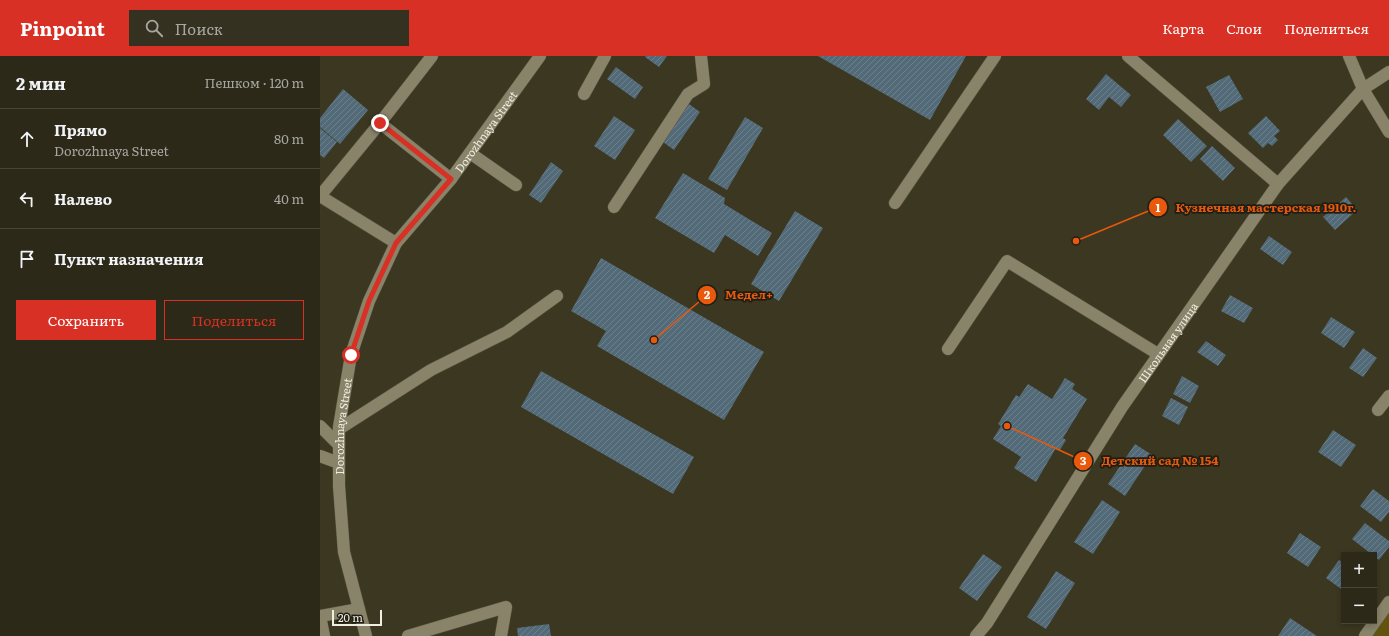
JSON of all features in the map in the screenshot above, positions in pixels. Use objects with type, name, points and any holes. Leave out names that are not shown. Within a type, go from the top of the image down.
[{"type":"street","points":[[396,243],[320,196],[380,123],[432,56]]},
{"type":"street","name":"Dorozhnaya Street","points":[[366,636],[344,552],[339,486],[339,429],[351,355],[369,301],[396,243],[451,179],[540,56]]},
{"type":"street","points":[[584,94],[605,56]]},
{"type":"street","points":[[614,207],[688,94],[704,84],[701,56]]},
{"type":"street","points":[[895,203],[995,56]]},
{"type":"street","points":[[1128,56],[1278,184]]},
{"type":"street","points":[[1349,56],[1363,89],[1389,132]]},
{"type":"street","name":"Школьная улица","points":[[976,636],[987,623],[1122,407],[1278,184],[1363,89],[1389,72]]},
{"type":"street","points":[[380,123],[451,179]]},
{"type":"street","points":[[470,153],[516,185]]},
{"type":"street","points":[[948,349],[1007,262],[1158,354]]},
{"type":"street","points":[[339,429],[431,370],[507,332],[557,296]]},
{"type":"street","points":[[1378,410],[1389,396]]},
{"type":"street","points":[[320,426],[339,444]]},
{"type":"street","points":[[320,456],[339,463]]},
{"type":"street","points":[[1364,636],[1389,602]]},
{"type":"street","points":[[408,636],[506,607],[501,636]]},
{"type":"street","points":[[324,636],[320,616],[359,609]]},
{"type":"shaded area","points":[[1389,606],[1389,636],[1369,636]]},
{"type":"building","points":[[667,56],[659,67],[645,57]]},
{"type":"building","points":[[818,56],[966,56],[930,120]]},
{"type":"building","points":[[616,67],[643,87],[635,99],[607,79]]},
{"type":"building","points":[[1106,74],[1131,95],[1121,107],[1109,97],[1099,110],[1086,99]]},
{"type":"building","points":[[1229,75],[1243,99],[1220,112],[1206,87]]},
{"type":"building","points":[[343,89],[368,110],[340,144],[320,127],[320,118]]},
{"type":"building","points":[[689,104],[700,112],[674,150],[663,142]]},
{"type":"building","points":[[614,116],[635,130],[615,160],[594,146]]},
{"type":"building","points":[[1266,116],[1280,131],[1274,136],[1278,140],[1272,146],[1268,143],[1263,148],[1248,133]]},
{"type":"building","points":[[745,117],[763,128],[727,190],[708,179]]},
{"type":"building","points":[[1178,119],[1207,146],[1191,162],[1163,135]]},
{"type":"building","points":[[320,128],[337,142],[324,158],[320,155]]},
{"type":"building","points":[[1212,146],[1235,168],[1223,181],[1200,159]]},
{"type":"building","points":[[551,162],[563,171],[541,203],[529,195]]},
{"type":"building","points":[[683,173],[725,198],[724,204],[772,233],[758,256],[725,235],[714,253],[655,218]]},
{"type":"building","points":[[1346,197],[1357,210],[1335,230],[1323,217]]},
{"type":"building","points":[[795,211],[823,228],[779,301],[751,284]]},
{"type":"building","points":[[1269,236],[1292,252],[1283,265],[1260,249]]},
{"type":"building","points":[[601,258],[764,352],[724,420],[597,346],[606,331],[571,311]]},
{"type":"building","points":[[1230,295],[1253,308],[1244,323],[1221,311]]},
{"type":"building","points":[[1331,317],[1355,332],[1344,348],[1321,333]]},
{"type":"building","points":[[1206,341],[1226,355],[1218,366],[1197,352]]},
{"type":"building","points":[[1363,348],[1377,358],[1363,377],[1349,368]]},
{"type":"building","points":[[541,371],[694,457],[673,494],[521,407]]},
{"type":"building","points":[[1182,376],[1199,386],[1190,403],[1173,394]]},
{"type":"building","points":[[1065,378],[1075,384],[1072,389],[1087,399],[1063,438],[1066,440],[1060,450],[1056,448],[1036,482],[1014,468],[1021,457],[993,439],[1001,426],[998,424],[1016,395],[1019,397],[1028,384],[1052,399]]},
{"type":"building","points":[[1171,398],[1188,407],[1179,425],[1162,416]]},
{"type":"building","points":[[1333,430],[1356,445],[1341,467],[1318,452]]},
{"type":"building","points":[[1135,444],[1152,455],[1125,496],[1108,484]]},
{"type":"building","points":[[1373,489],[1389,501],[1389,512],[1381,522],[1360,506]]},
{"type":"building","points":[[1102,500],[1120,512],[1093,554],[1074,542]]},
{"type":"building","points":[[1365,523],[1389,541],[1389,547],[1379,560],[1377,558],[1377,552],[1369,552],[1352,539]]},
{"type":"building","points":[[1300,533],[1321,547],[1308,567],[1287,553]]},
{"type":"building","points":[[983,554],[1002,567],[977,601],[959,588]]},
{"type":"building","points":[[1339,560],[1341,562],[1341,589],[1326,578]]},
{"type":"building","points":[[1056,571],[1075,583],[1046,629],[1027,617]]},
{"type":"building","points":[[1290,618],[1317,636],[1278,636]]},
{"type":"building","points":[[549,624],[551,636],[518,636],[517,628]]},
{"type":"place","name":"Кузнечная мастерская 1910г.","points":[[1076,241]]},
{"type":"place","name":"Медел+","points":[[654,340]]},
{"type":"place","name":"Детский сад № 154","points":[[1007,426]]},
{"type":"route","points":[[351,355],[369,301],[396,243],[451,179],[380,123]]}]
